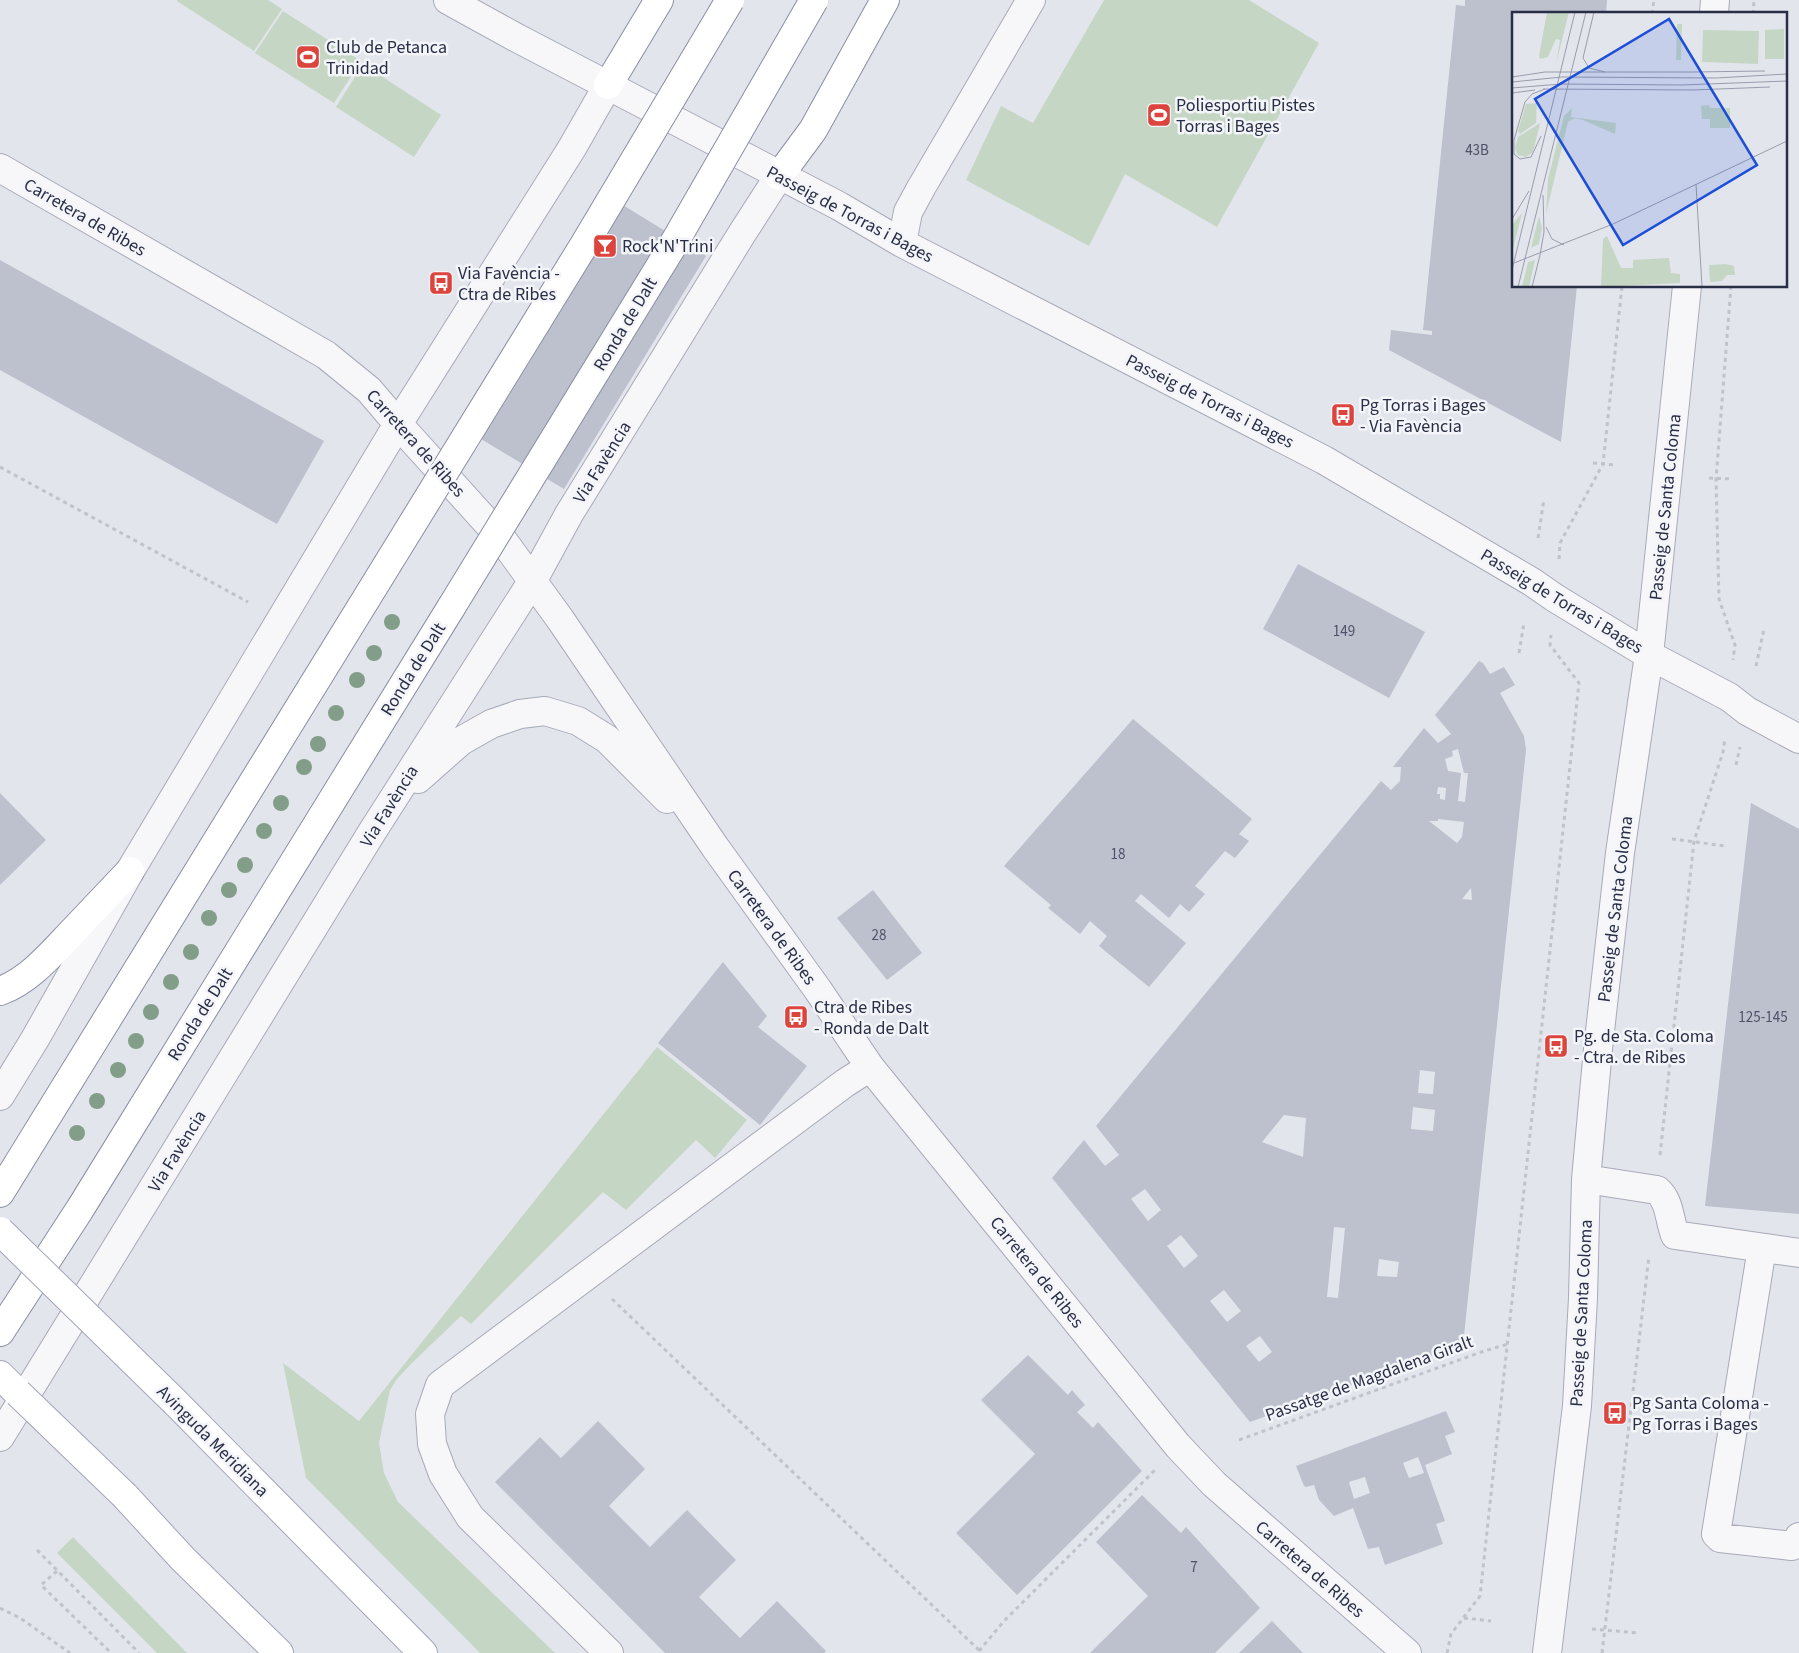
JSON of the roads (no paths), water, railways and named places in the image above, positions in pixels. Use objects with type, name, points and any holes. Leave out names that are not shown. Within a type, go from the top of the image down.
[{"type":"main road","points":[[608,85],[659,0]]},
{"type":"main road","points":[[0,1193],[584,245],[730,0]]},
{"type":"main road","name":"Ronda de Dalt","points":[[0,1332],[80,1209],[670,250],[814,0]]},
{"type":"main road","points":[[779,176],[813,130],[884,0]]},
{"type":"main road","points":[[0,991],[28,975],[48,958],[130,871]]},
{"type":"main road","name":"Avinguda Meridiana","points":[[0,1231],[176,1403],[423,1653]]},
{"type":"main road","points":[[0,1375],[125,1496],[183,1559],[279,1653]]},
{"type":"main road","points":[[183,1559],[258,1653]]},
{"type":"street","name":"Passeig de Torras i Bages","points":[[448,0],[846,210],[902,243],[1324,460],[1532,582],[1649,655],[1729,697],[1747,711],[1799,739]]},
{"type":"street","points":[[902,243],[908,212],[1031,0]]},
{"type":"street","points":[[0,1096],[40,1031],[130,871],[398,424],[572,148],[608,85]]},
{"type":"street","name":"Carretera de Ribes","points":[[0,168],[326,355],[370,390],[398,424],[502,539],[533,580],[715,847],[818,990],[870,1067],[1178,1446],[1214,1484],[1407,1653]]},
{"type":"street","name":"Via Favència","points":[[0,1437],[388,808],[533,580],[570,514],[779,176]]},
{"type":"street","name":"Passeig de Santa Coloma","points":[[1547,1653],[1577,1406],[1583,1298],[1586,1179],[1598,1049],[1620,853],[1649,655],[1687,288]]},
{"type":"street","name":"Carretera de Ribes","points":[[388,808],[432,765],[460,741],[491,724],[520,714],[545,711],[578,721],[607,739],[715,847]]},
{"type":"street","points":[[609,1653],[470,1517],[443,1474],[432,1444],[430,1414],[440,1385],[837,1088],[870,1067]]},
{"type":"street","points":[[1586,1179],[1657,1190],[1663,1195],[1667,1203],[1675,1235],[1799,1253]]},
{"type":"street","points":[[1762,1248],[1716,1534],[1720,1538],[1792,1546],[1799,1537]]},
{"type":"place","name":"Club de Petanca Trinidad","points":[[308,57]]},
{"type":"place","name":"Poliesportiu Pistes Torras i Bages","points":[[1159,115]]},
{"type":"place","name":"Rock'N'Trini","points":[[605,246]]},
{"type":"place","name":"Via Favència - Ctra de Ribes","points":[[441,283]]},
{"type":"place","name":"Pg Torras i Bages - Via Favència","points":[[1343,415]]},
{"type":"place","name":"Ctra de Ribes - Ronda de Dalt","points":[[796,1017]]},
{"type":"place","name":"Pg. de Sta. Coloma - Ctra. de Ribes","points":[[1556,1046]]},
{"type":"place","name":"Pg Santa Coloma - Pg Torras i Bages","points":[[1615,1413]]}]
